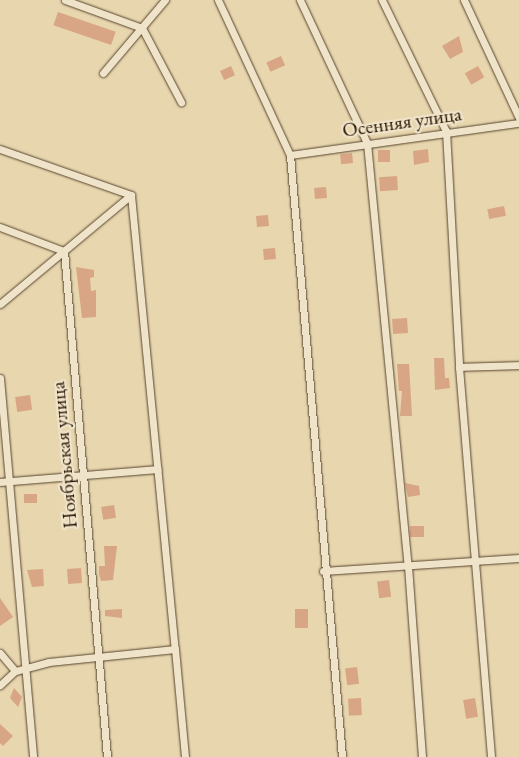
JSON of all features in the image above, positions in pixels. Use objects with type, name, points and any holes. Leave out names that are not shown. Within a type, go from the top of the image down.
[{"type":"street","points":[[65,0],[142,28],[182,102]]},
{"type":"street","points":[[103,73],[165,0]]},
{"type":"street","points":[[218,0],[290,155],[323,572],[342,757]]},
{"type":"street","points":[[300,0],[367,143],[408,566],[422,757]]},
{"type":"street","points":[[382,0],[446,131],[459,367],[478,561],[492,757]]},
{"type":"street","points":[[464,0],[519,118]]},
{"type":"street","name":"Осенняя улица","points":[[290,155],[446,131],[519,123]]},
{"type":"street","points":[[0,148],[130,195]]},
{"type":"street","points":[[0,304],[130,195]]},
{"type":"street","points":[[130,195],[185,757]]},
{"type":"street","points":[[0,228],[64,251]]},
{"type":"street","name":"Ноябрьская улица","points":[[64,251],[107,757]]},
{"type":"street","points":[[459,367],[519,365]]},
{"type":"street","points":[[0,378],[33,757]]},
{"type":"street","points":[[0,482],[157,469]]},
{"type":"street","points":[[323,572],[519,558]]},
{"type":"street","points":[[0,685],[15,671],[26,668],[98,657],[175,650]]},
{"type":"street","points":[[0,653],[15,671]]},
{"type":"building","points":[[58,12],[116,32],[111,45],[53,25]]},
{"type":"building","points":[[459,36],[463,52],[450,59],[442,46]]},
{"type":"building","points":[[281,56],[285,65],[270,72],[266,63]]},
{"type":"building","points":[[231,66],[235,75],[224,80],[220,71]]},
{"type":"building","points":[[478,66],[484,77],[471,85],[465,73]]},
{"type":"building","points":[[428,149],[429,162],[414,165],[413,151]]},
{"type":"building","points":[[378,150],[390,150],[390,162],[378,162]]},
{"type":"building","points":[[352,153],[353,163],[341,164],[340,154]]},
{"type":"building","points":[[397,176],[398,190],[380,191],[379,177]]},
{"type":"building","points":[[326,187],[327,198],[315,199],[314,188]]},
{"type":"building","points":[[504,206],[506,216],[489,219],[487,209]]},
{"type":"building","points":[[268,215],[269,226],[257,227],[256,216]]},
{"type":"building","points":[[275,248],[276,259],[264,260],[263,249]]},
{"type":"building","points":[[76,267],[94,270],[94,277],[90,278],[91,291],[96,290],[96,317],[82,318]]},
{"type":"building","points":[[407,318],[408,333],[393,334],[392,319]]},
{"type":"building","points":[[434,358],[444,358],[445,378],[449,378],[450,388],[435,390]]},
{"type":"building","points":[[397,364],[409,364],[412,416],[400,416],[402,391],[399,391]]},
{"type":"building","points":[[30,395],[32,410],[17,412],[15,397]]},
{"type":"building","points":[[405,483],[419,486],[420,495],[408,497]]},
{"type":"building","points":[[24,494],[37,494],[37,503],[24,503]]},
{"type":"building","points":[[114,505],[116,518],[103,520],[101,507]]},
{"type":"building","points":[[410,526],[424,526],[424,537],[410,537]]},
{"type":"building","points":[[104,546],[117,546],[113,580],[101,581],[99,574],[99,566],[105,566]]},
{"type":"building","points":[[81,568],[82,583],[68,584],[67,569]]},
{"type":"building","points":[[43,569],[44,586],[32,587],[27,570]]},
{"type":"building","points":[[389,580],[391,597],[379,598],[377,581]]},
{"type":"building","points":[[0,598],[13,617],[0,626]]},
{"type":"building","points":[[122,609],[122,618],[105,616],[105,610]]},
{"type":"building","points":[[295,609],[308,609],[308,628],[295,628]]},
{"type":"building","points":[[357,667],[359,684],[347,685],[345,668]]},
{"type":"building","points":[[14,688],[22,697],[18,707],[10,698]]},
{"type":"building","points":[[361,698],[362,715],[349,716],[348,699]]},
{"type":"building","points":[[475,698],[478,717],[466,719],[463,700]]},
{"type":"building","points":[[0,724],[13,736],[3,746],[0,743]]}]
